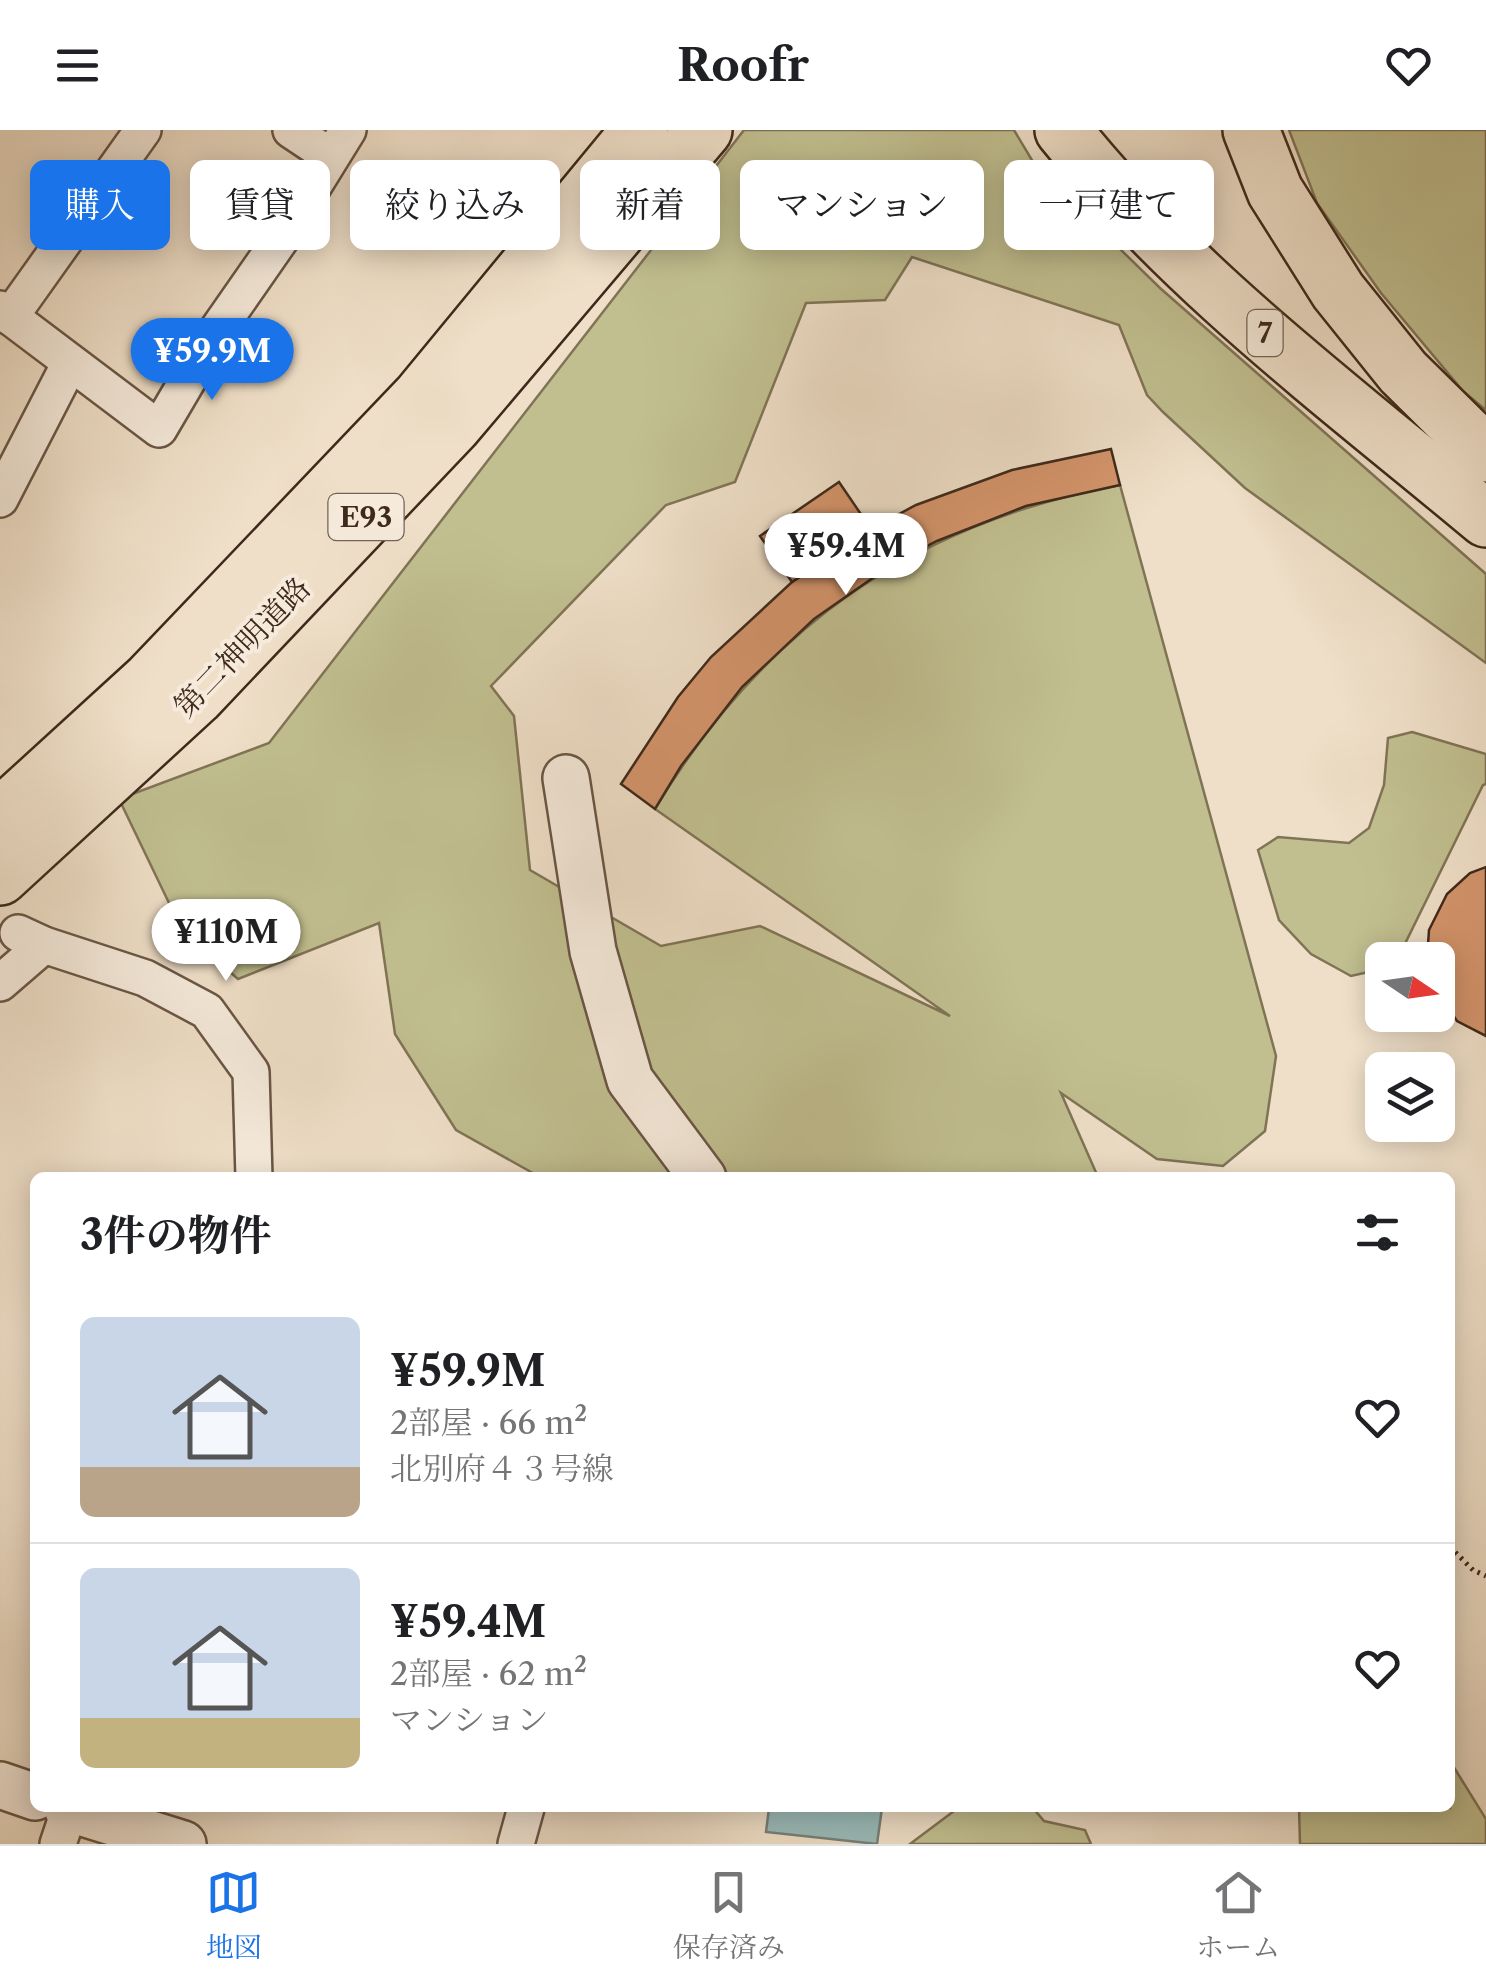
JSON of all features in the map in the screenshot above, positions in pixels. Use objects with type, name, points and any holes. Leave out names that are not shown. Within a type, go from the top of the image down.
[{"type":"highway","name":"第二神明道路","points":[[0,817],[150,680],[420,398],[640,130]]},
{"type":"highway","name":"第二神明道路","points":[[0,877],[196,698],[454,425],[704,130]]},
{"type":"highway","name":"7","points":[[1063,130],[1148,230],[1200,278],[1485,518]]},
{"type":"highway","points":[[1251,130],[1274,191],[1338,291],[1403,372],[1486,454]]},
{"type":"street","points":[[143,130],[5,313],[159,428],[216,332],[280,240],[339,143],[291,130]]},
{"type":"street","points":[[0,499],[70,363]]},
{"type":"street","points":[[566,778],[593,951],[630,1080],[699,1172]]},
{"type":"street","points":[[0,982],[31,939],[145,978],[207,1010],[250,1072],[254,1172]]},
{"type":"street","points":[[0,1785],[30,1794]]},
{"type":"street","points":[[58,1844],[68,1812]]},
{"type":"street","points":[[82,1812],[183,1844]]},
{"type":"street","points":[[516,1844],[525,1812]]},
{"type":"path","points":[[1455,1552],[1473,1570],[1486,1576]]},
{"type":"shaded area","points":[[744,130],[1014,130],[1032,160],[1004,160],[1004,250],[1121,250],[1486,574],[1486,663],[1245,488],[1147,395],[1119,325],[912,257],[885,300],[806,303],[735,482],[666,505],[491,686],[514,716],[530,870],[661,946],[760,926],[950,1016],[655,809],[698,745],[744,688],[795,637],[851,594],[911,557],[976,526],[1045,502],[1120,485],[1276,1056],[1265,1131],[1223,1166],[1157,1159],[1061,1093],[1096,1172],[531,1172],[456,1130],[395,1034],[379,923],[238,979],[182,930],[119,799],[269,743],[651,250],[720,250],[720,161]]},
{"type":"shaded area","points":[[1289,130],[1486,130],[1486,410],[1463,391],[1381,293],[1317,203]]},
{"type":"shaded area","points":[[1412,732],[1486,754],[1486,784],[1406,942],[1365,942],[1365,973],[1351,976],[1311,954],[1279,920],[1258,850],[1278,837],[1349,843],[1369,828],[1384,785],[1388,738]]},
{"type":"shaded area","points":[[1455,1769],[1486,1819],[1486,1844],[1300,1844],[1299,1812],[1455,1812]]},
{"type":"shaded area","points":[[953,1812],[1036,1812],[1044,1821],[1085,1830],[1091,1844],[910,1844]]},
{"type":"water","points":[[768,1812],[881,1812],[877,1844],[766,1832]]},
{"type":"building","points":[[1111,449],[1120,485],[1026,506],[937,541],[894,563],[814,619],[742,687],[681,766],[655,809],[621,784],[678,697],[711,657],[792,582],[871,529],[916,505],[1012,470]]},
{"type":"building","points":[[839,482],[871,529],[792,582],[760,536]]},
{"type":"building","points":[[1486,867],[1486,1036],[1455,1018],[1455,942],[1428,942],[1429,930],[1447,894],[1470,873]]}]
